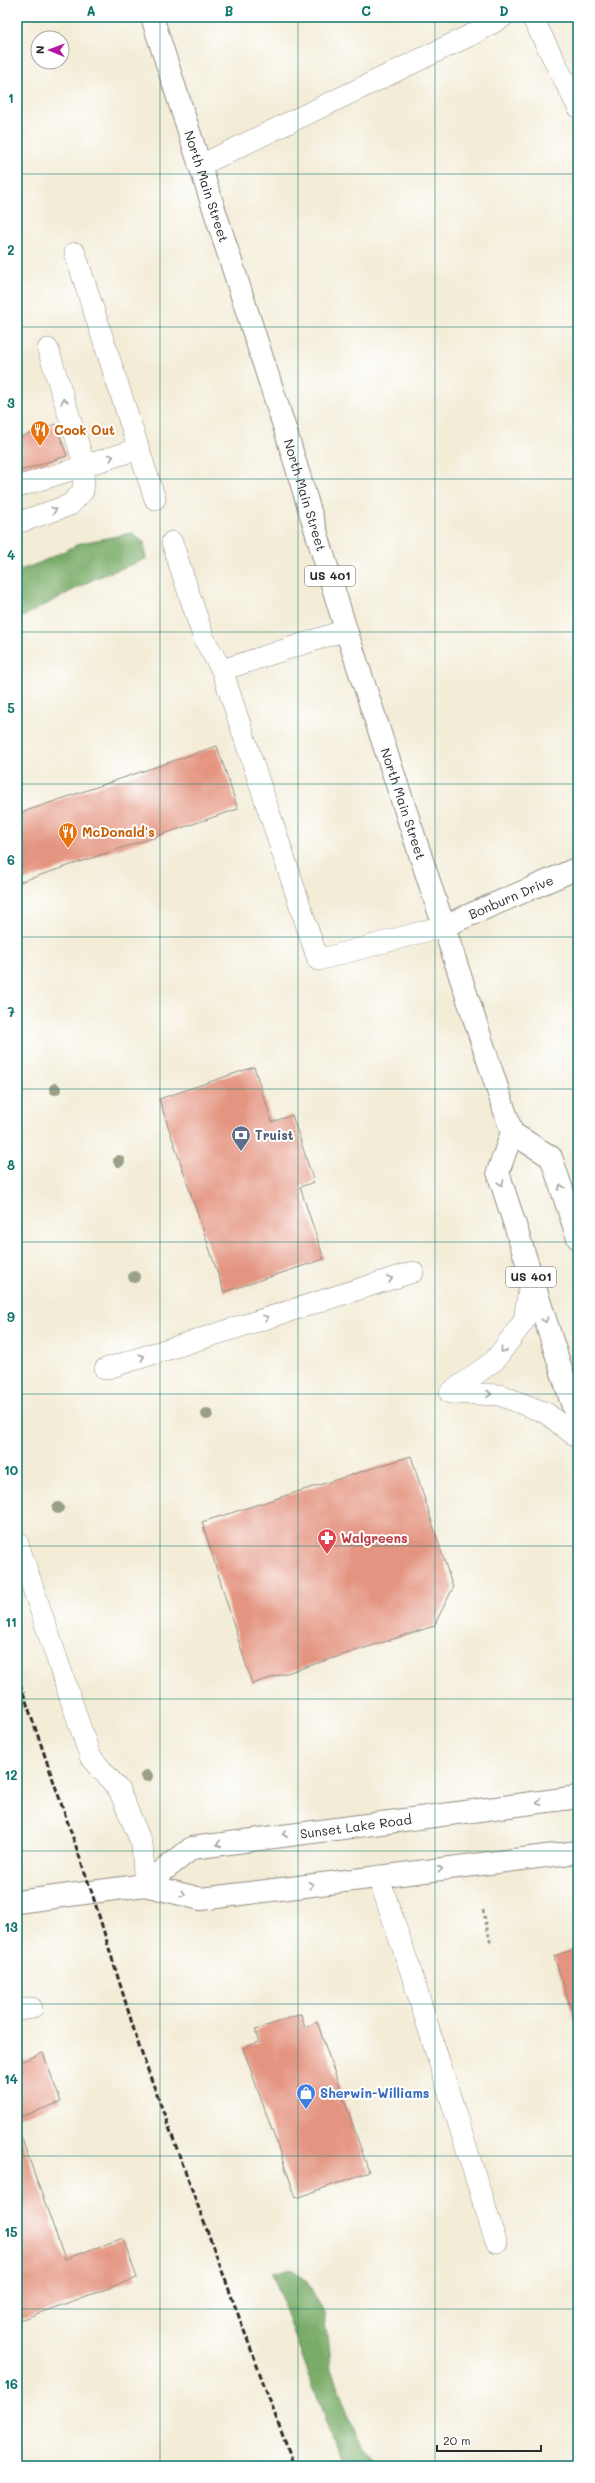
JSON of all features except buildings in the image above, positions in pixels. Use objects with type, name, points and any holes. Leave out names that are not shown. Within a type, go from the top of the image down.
[{"type":"main road","name":"North Main Street","points":[[152,17],[285,429],[346,630],[512,1133]]},
{"type":"main road","name":"Bonburn Drive","points":[[444,926],[578,868]]},
{"type":"main road","points":[[512,1133],[551,1157],[578,1238]]},
{"type":"main road","name":"US 401","points":[[512,1133],[498,1172],[578,1422]]},
{"type":"main road","name":"Sunset Lake Road","points":[[145,1885],[192,1848],[578,1797]]},
{"type":"main road","points":[[17,1902],[145,1885],[201,1899],[578,1852]]},
{"type":"lane","points":[[199,166],[477,32],[503,17]]},
{"type":"lane","points":[[532,17],[578,107]]},
{"type":"lane","points":[[74,253],[155,499]]},
{"type":"lane","points":[[17,523],[70,505],[83,491],[85,466],[48,349]]},
{"type":"lane","points":[[17,487],[138,449]]},
{"type":"lane","points":[[172,542],[204,639],[222,670],[318,960],[444,926]]},
{"type":"lane","points":[[222,670],[346,630]]},
{"type":"lane","points":[[105,1369],[413,1272]]},
{"type":"lane","points":[[531,1276],[524,1321],[495,1360],[450,1393],[500,1395],[546,1413],[578,1438]]},
{"type":"lane","points":[[17,1541],[90,1756],[119,1790],[142,1844],[145,1885]]},
{"type":"lane","points":[[378,1876],[408,1962],[496,2242]]},
{"type":"path","points":[[483,1910],[491,1945]]},
{"type":"green space","points":[[132,533],[144,542],[146,559],[94,579],[17,620],[17,571],[37,564],[81,543]]},
{"type":"green space","points":[[291,2268],[307,2281],[324,2313],[331,2369],[361,2448],[386,2466],[342,2466],[272,2273]]},
{"type":"railway","points":[[17,1675],[92,1893],[139,2046],[294,2466]]},
{"type":"place","name":"Cook Out","points":[[40,447]]},
{"type":"place","name":"McDonald's","points":[[68,849]]},
{"type":"place","name":"Truist","points":[[241,1152]]},
{"type":"place","name":"Walgreens","points":[[327,1555]]},
{"type":"place","name":"Sherwin-Williams","points":[[306,2110]]}]
